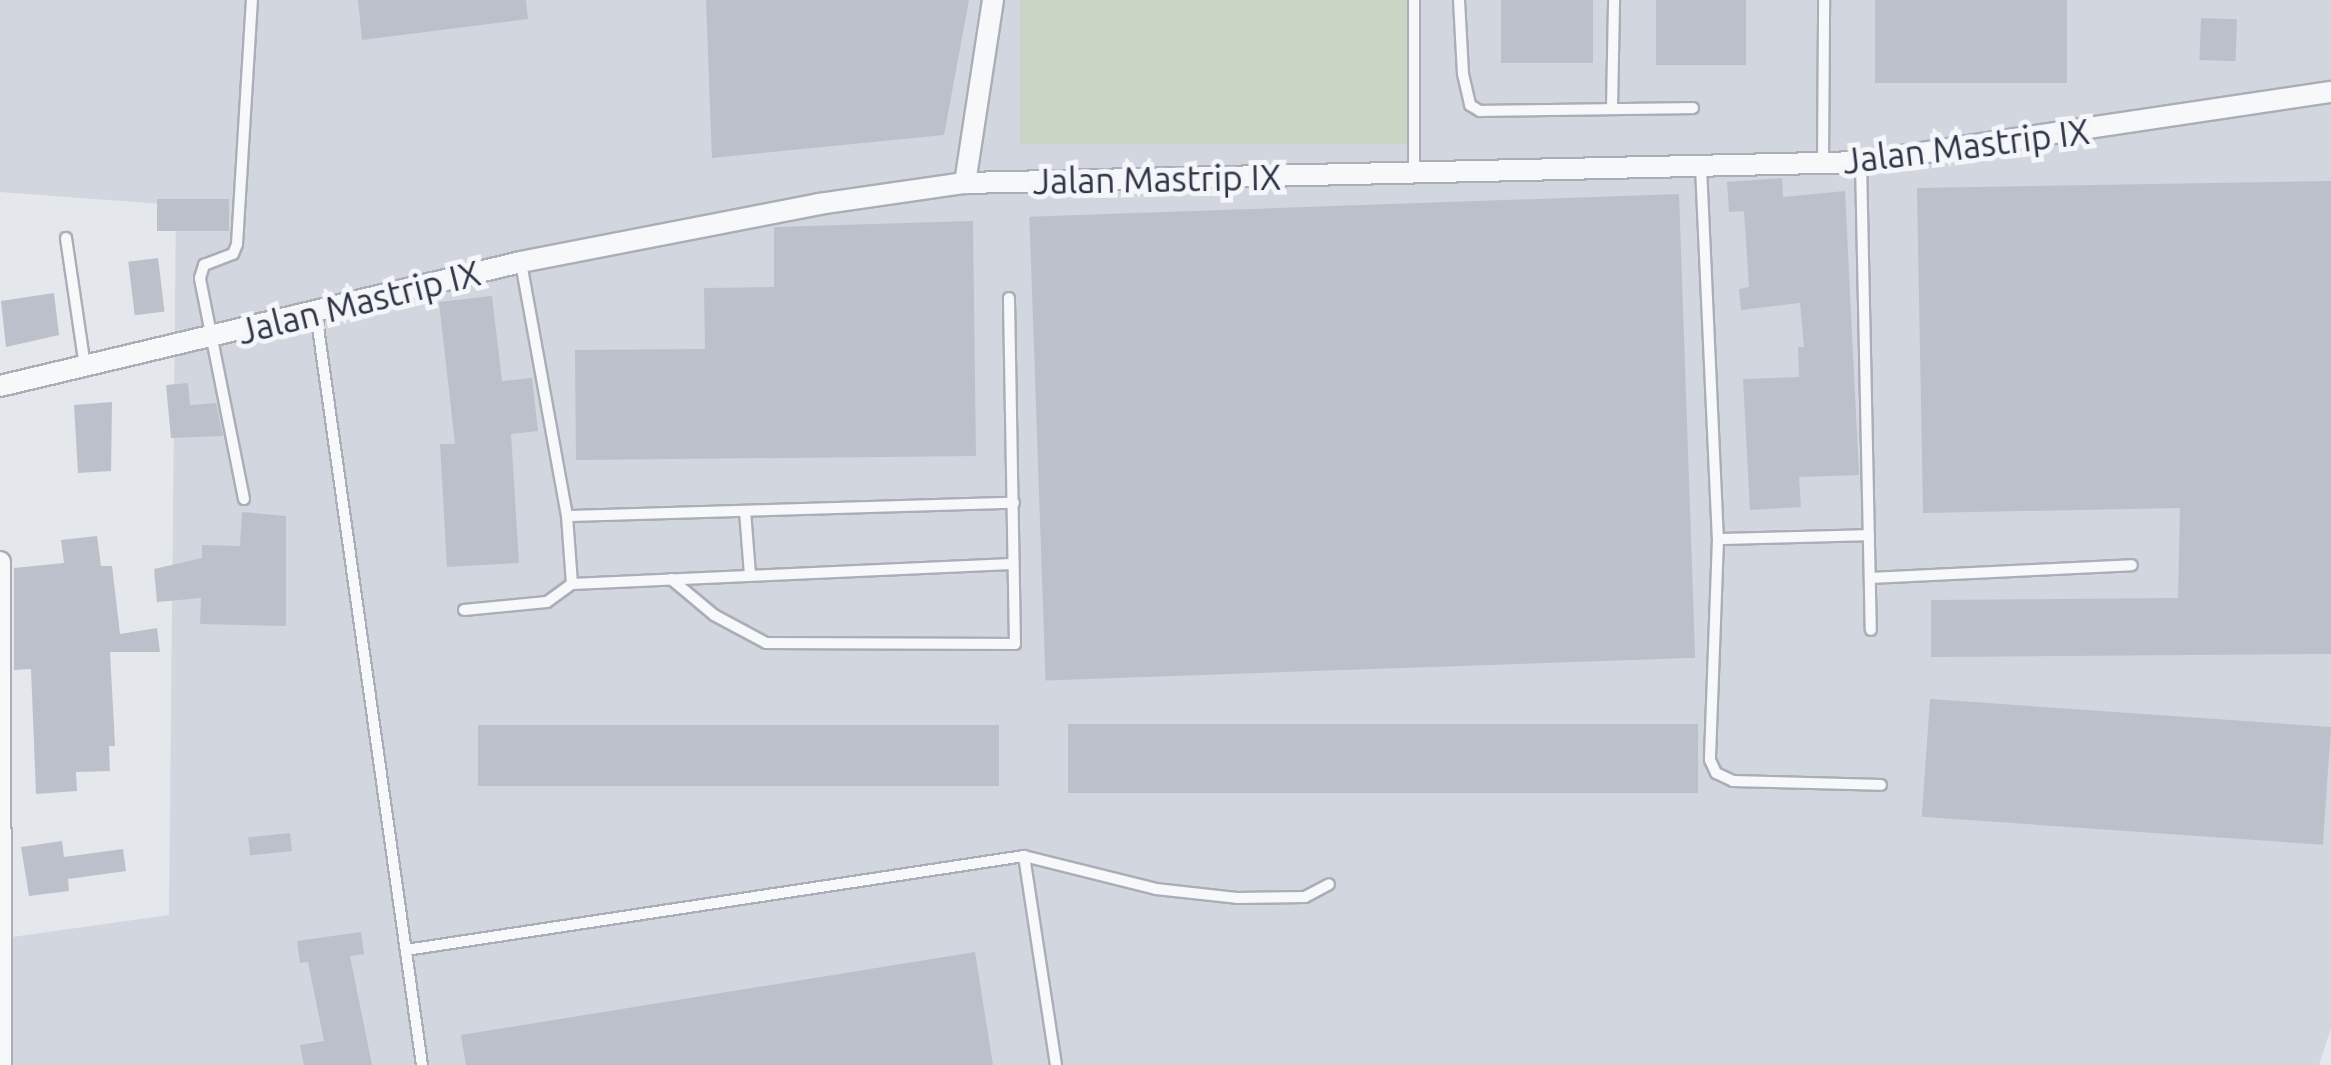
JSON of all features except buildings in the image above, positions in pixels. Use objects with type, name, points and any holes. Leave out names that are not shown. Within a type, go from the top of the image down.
[{"type":"street","points":[[965,183],[993,0]]},
{"type":"street","name":"Jalan Mastrip IX","points":[[0,386],[213,340],[520,262],[819,204],[965,183],[1861,162],[2331,92]]},
{"type":"street","points":[[0,562],[1,1065]]},
{"type":"lane","points":[[244,499],[200,278],[204,264],[233,254],[237,244],[252,0]]},
{"type":"lane","points":[[1414,0],[1414,173]]},
{"type":"lane","points":[[1459,0],[1470,105],[1480,111],[1693,108]]},
{"type":"lane","points":[[1612,108],[1614,0]]},
{"type":"lane","points":[[1823,163],[1824,0]]},
{"type":"lane","points":[[1861,162],[1871,630]]},
{"type":"lane","points":[[1701,167],[1718,539],[1710,644],[1710,760],[1716,773],[1733,781],[1881,785]]},
{"type":"lane","points":[[66,238],[85,369]]},
{"type":"lane","points":[[520,262],[568,516],[572,584]]},
{"type":"lane","points":[[672,578],[714,616],[766,644],[1015,644],[1018,633],[1012,564],[1009,298]]},
{"type":"lane","points":[[316,314],[422,1065]]},
{"type":"lane","points":[[568,516],[1014,503]]},
{"type":"lane","points":[[745,511],[750,574]]},
{"type":"lane","points":[[1718,539],[1869,535]]},
{"type":"lane","points":[[464,610],[546,602],[572,584],[1012,564]]},
{"type":"lane","points":[[1870,578],[2132,565]]},
{"type":"lane","points":[[406,950],[1024,856],[1156,889],[1237,898],[1305,897],[1329,884]]},
{"type":"lane","points":[[1024,856],[1056,1065]]},
{"type":"shaded area","points":[[0,0],[2331,0],[2331,1028],[2319,1065],[6,1065],[5,938],[169,915],[176,205],[0,192]]},
{"type":"green space","points":[[1020,0],[1408,0],[1408,144],[1020,144]]}]
